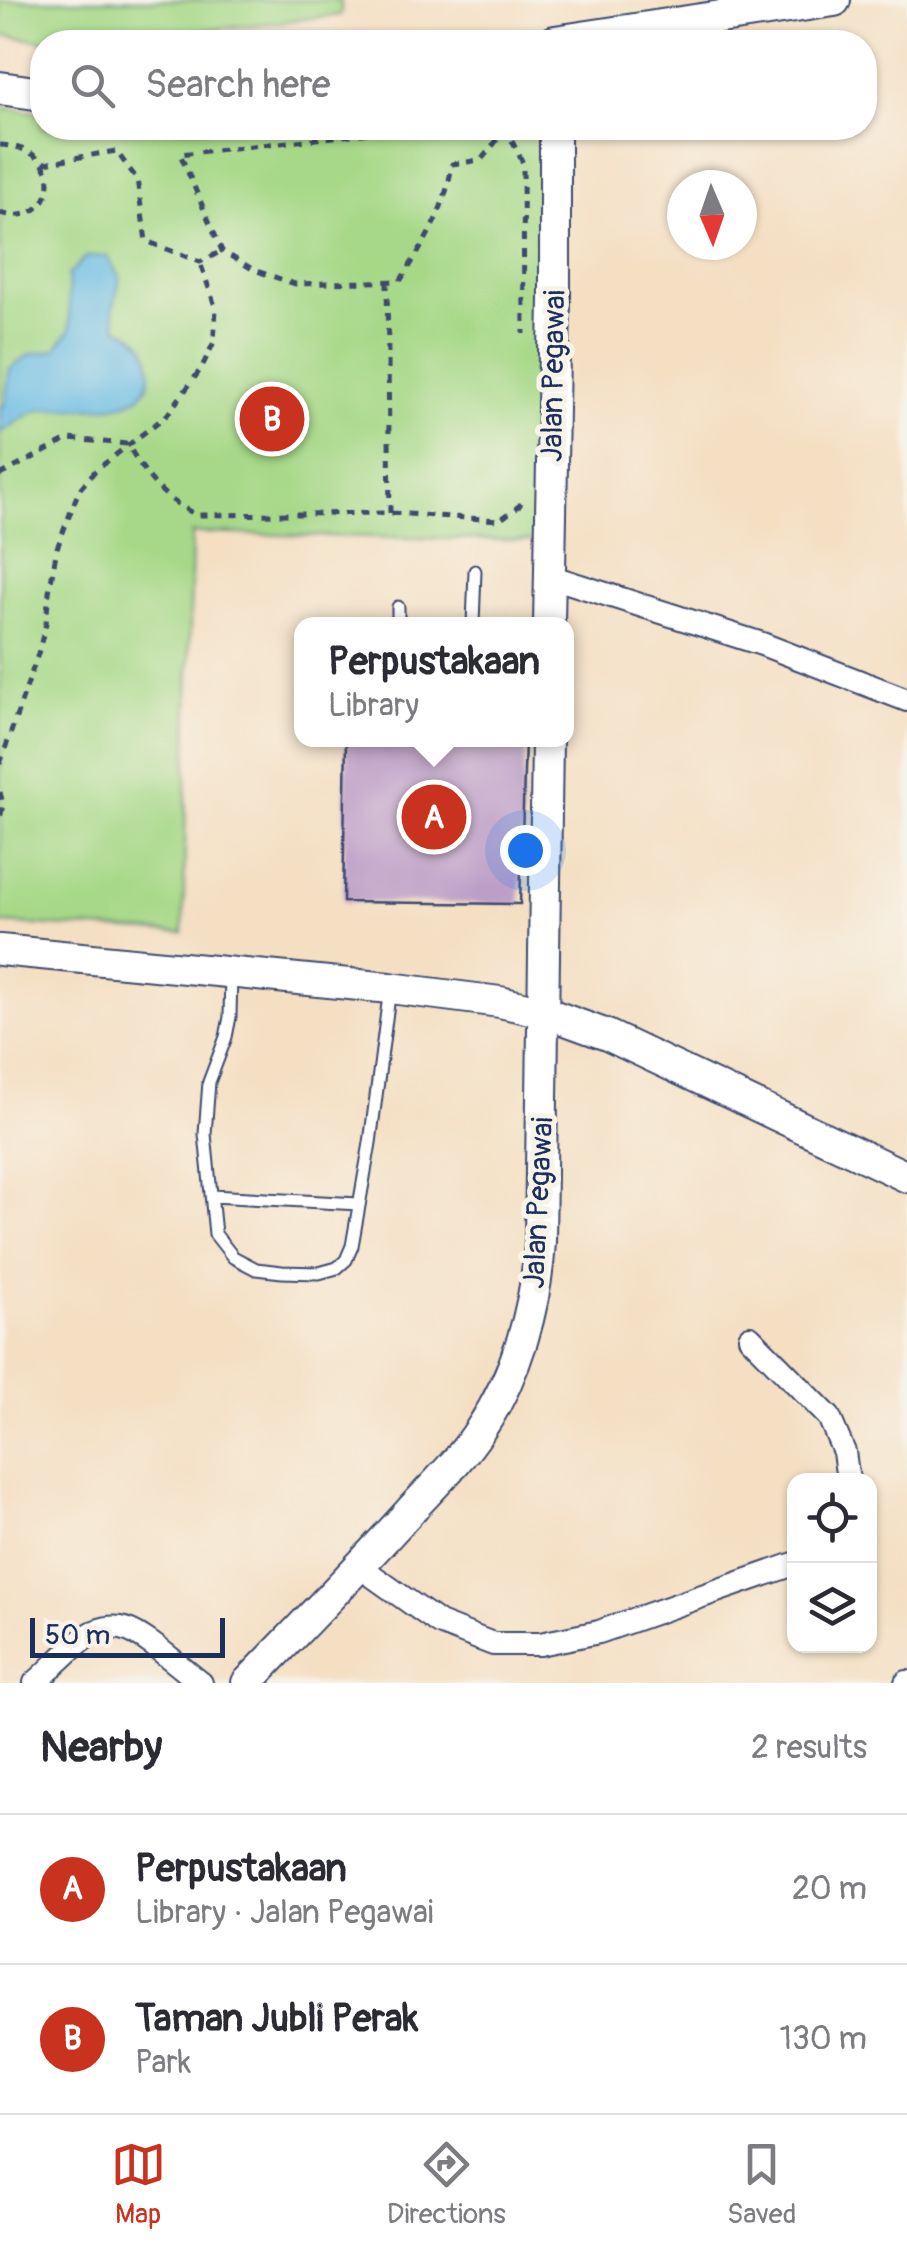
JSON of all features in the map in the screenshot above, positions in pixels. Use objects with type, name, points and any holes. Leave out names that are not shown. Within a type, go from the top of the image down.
[{"type":"main road","points":[[635,30],[834,0]]},
{"type":"main road","points":[[0,88],[30,92]]},
{"type":"street","name":"Jalan Pegawai","points":[[548,617],[555,140]]},
{"type":"street","points":[[549,576],[762,644],[907,700]]},
{"type":"street","name":"Jalan Pegawai","points":[[246,1683],[360,1567],[480,1432],[495,1405],[528,1320],[540,1242],[547,747]]},
{"type":"street","points":[[0,950],[390,988],[500,1002],[544,1012],[607,1035],[907,1177]]},
{"type":"street","points":[[750,1337],[829,1416],[844,1452],[847,1473]]},
{"type":"street","points":[[360,1567],[439,1623],[494,1644],[540,1644],[599,1632],[787,1566]]},
{"type":"street","points":[[35,1683],[95,1632],[124,1628],[201,1683]]},
{"type":"lane","points":[[473,617],[474,571]]},
{"type":"lane","points":[[398,607],[398,617]]},
{"type":"lane","points":[[231,971],[230,1018],[209,1082],[205,1134],[215,1234],[233,1258],[256,1269],[282,1272],[319,1274],[337,1268],[352,1246],[390,988]]},
{"type":"lane","points":[[212,1196],[359,1204]]},
{"type":"path","points":[[307,140],[180,154],[222,251],[254,270],[296,284],[400,282],[424,244],[448,190],[452,164],[481,160],[498,140]]},
{"type":"path","points":[[512,140],[523,163],[524,345]]},
{"type":"path","points":[[0,145],[17,146],[44,163],[50,178],[41,204],[17,216],[0,213]]},
{"type":"path","points":[[44,163],[116,152],[137,179],[146,241],[200,262],[222,251]]},
{"type":"path","points":[[0,764],[38,654],[57,548],[78,490],[127,444],[167,415],[201,369],[214,342],[216,310],[200,262]]},
{"type":"path","points":[[386,282],[390,513]]},
{"type":"path","points":[[0,475],[69,439],[127,444]]},
{"type":"path","points":[[127,444],[149,478],[172,502],[197,515],[390,513],[500,520],[520,505],[525,482]]},
{"type":"path","points":[[0,792],[0,819]]},
{"type":"green space","points":[[0,0],[341,0],[341,15],[207,30],[30,30],[30,39],[0,35]]},
{"type":"green space","points":[[0,107],[30,111],[30,140],[540,140],[544,541],[192,533],[183,933],[0,923]]},
{"type":"water","points":[[107,256],[120,278],[113,309],[117,328],[137,338],[149,358],[149,379],[142,393],[129,402],[112,406],[40,410],[0,433],[0,408],[5,404],[10,369],[29,355],[55,350],[70,330],[68,275],[86,257]]},
{"type":"building","points":[[346,747],[525,747],[520,904],[343,902]]},
{"type":"place","name":"Taman Jubli Perak","points":[[272,419]]},
{"type":"place","name":"Perpustakaan","points":[[434,817]]}]
